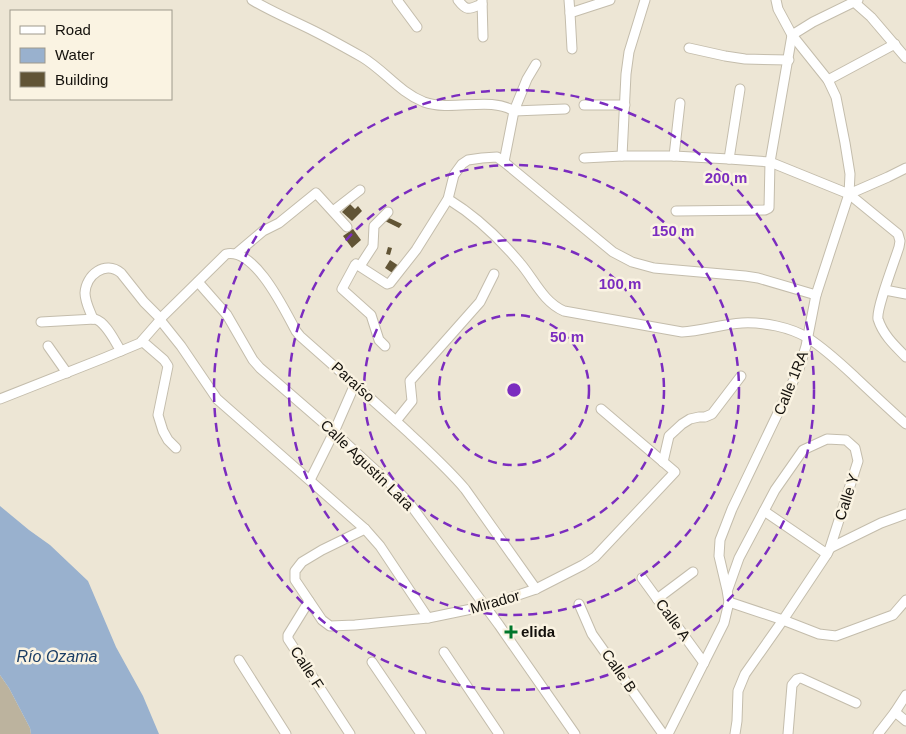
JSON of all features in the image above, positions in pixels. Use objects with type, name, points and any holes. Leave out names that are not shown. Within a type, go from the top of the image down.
[{"type":"street","points":[[252,0],[361,57],[400,88],[424,102],[444,106],[491,105],[508,107],[514,111],[565,109]]},
{"type":"street","points":[[397,0],[417,27]]},
{"type":"street","points":[[458,0],[466,9],[470,9],[482,2],[483,37]]},
{"type":"street","points":[[570,0],[572,49]]},
{"type":"street","points":[[570,13],[610,0]]},
{"type":"street","points":[[622,156],[629,52],[645,0]]},
{"type":"street","name":"Calle 1RA","points":[[668,734],[724,623],[729,602],[719,556],[720,540],[732,509],[799,370],[808,338],[816,295],[849,194],[850,174],[836,97],[828,80],[792,35],[778,9],[776,0]]},
{"type":"street","points":[[676,211],[765,210],[768,208],[770,162],[792,35],[856,1],[906,58]]},
{"type":"street","points":[[828,80],[894,44]]},
{"type":"street","points":[[689,48],[745,59],[788,60]]},
{"type":"street","points":[[504,162],[514,111],[527,79],[536,64]]},
{"type":"street","points":[[729,159],[740,89]]},
{"type":"street","points":[[674,156],[680,103]]},
{"type":"street","points":[[584,105],[625,105]]},
{"type":"street","points":[[584,158],[674,156],[770,162],[849,194],[898,234],[899,247],[878,312],[878,320],[886,335],[906,357]]},
{"type":"street","points":[[385,346],[379,340],[371,315],[342,290],[356,264],[390,284],[416,250],[448,199],[454,175],[465,161],[475,158],[497,157],[622,258],[654,268],[758,278],[816,295]]},
{"type":"street","points":[[849,194],[906,168]]},
{"type":"street","points":[[333,211],[360,190]]},
{"type":"street","points":[[0,399],[142,341],[161,318],[223,256],[232,252],[237,253],[263,232],[279,223],[316,193],[347,227]]},
{"type":"street","points":[[448,199],[464,209],[502,244],[521,264],[534,284],[556,308],[682,332],[743,323],[787,329],[808,338],[832,356],[906,424]]},
{"type":"street","points":[[360,266],[373,246],[374,226],[388,212]]},
{"type":"street","points":[[898,234],[906,229]]},
{"type":"street","name":"Paraíso","points":[[237,253],[251,263],[272,288],[300,336],[396,421],[466,489],[536,589]]},
{"type":"street","points":[[93,319],[85,295],[88,282],[94,274],[102,269],[117,270],[149,308],[161,318],[217,399],[310,480],[380,546],[428,618]]},
{"type":"street","points":[[396,421],[412,400],[410,383],[412,379],[480,302],[494,274]]},
{"type":"street","name":"Calle Agustín Lara","points":[[198,282],[227,315],[256,364],[334,432],[403,496],[486,606],[575,734]]},
{"type":"street","points":[[885,290],[906,294]]},
{"type":"street","points":[[41,322],[99,320],[121,351]]},
{"type":"street","points":[[142,341],[164,360],[168,366],[158,415],[163,432],[176,448]]},
{"type":"street","points":[[48,346],[67,373]]},
{"type":"street","points":[[601,409],[663,462],[669,436],[690,419],[705,418],[712,414],[741,376]]},
{"type":"street","points":[[310,480],[334,432],[354,384]]},
{"type":"street","name":"Calle Y","points":[[727,590],[739,558],[775,490],[803,450],[827,439],[846,440],[855,448],[858,461],[829,551],[744,674],[738,691],[735,734]]},
{"type":"street","name":"Mirador","points":[[364,529],[302,562],[295,571],[295,580],[322,620],[330,626],[428,618],[486,606],[536,589],[595,557],[675,473],[663,462]]},
{"type":"street","points":[[764,511],[829,551],[881,524],[906,514]]},
{"type":"street","points":[[658,599],[693,572]]},
{"type":"street","name":"Calle A","points":[[642,578],[704,663]]},
{"type":"street","points":[[729,602],[820,634],[836,636],[892,615],[906,600]]},
{"type":"street","name":"Calle F","points":[[309,601],[288,635],[288,640],[350,734]]},
{"type":"street","name":"Calle B","points":[[579,604],[592,634],[664,734]]},
{"type":"street","points":[[444,652],[499,734]]},
{"type":"street","points":[[239,660],[286,734]]},
{"type":"street","points":[[372,662],[421,734]]},
{"type":"street","points":[[788,734],[792,685],[797,679],[801,678],[856,703]]},
{"type":"street","points":[[878,734],[906,695]]},
{"type":"street","points":[[895,712],[906,721]]},
{"type":"shaded area","points":[[0,675],[9,688],[30,728],[31,734],[0,734]]},
{"type":"water","name":"Río Ozama","points":[[0,506],[50,545],[88,581],[116,647],[143,696],[159,734],[31,734],[30,728],[9,688],[0,675]]},
{"type":"building","points":[[350,204],[355,209],[358,206],[362,211],[352,221],[342,212]]},
{"type":"building","points":[[387,217],[402,224],[399,228],[385,221]]},
{"type":"building","points":[[353,229],[361,240],[352,248],[343,236]]},
{"type":"building","points":[[388,247],[392,248],[390,255],[386,254]]},
{"type":"building","points":[[390,260],[399,266],[394,274],[385,268]]},
{"type":"place","name":"elida","points":[[511,632]]}]
